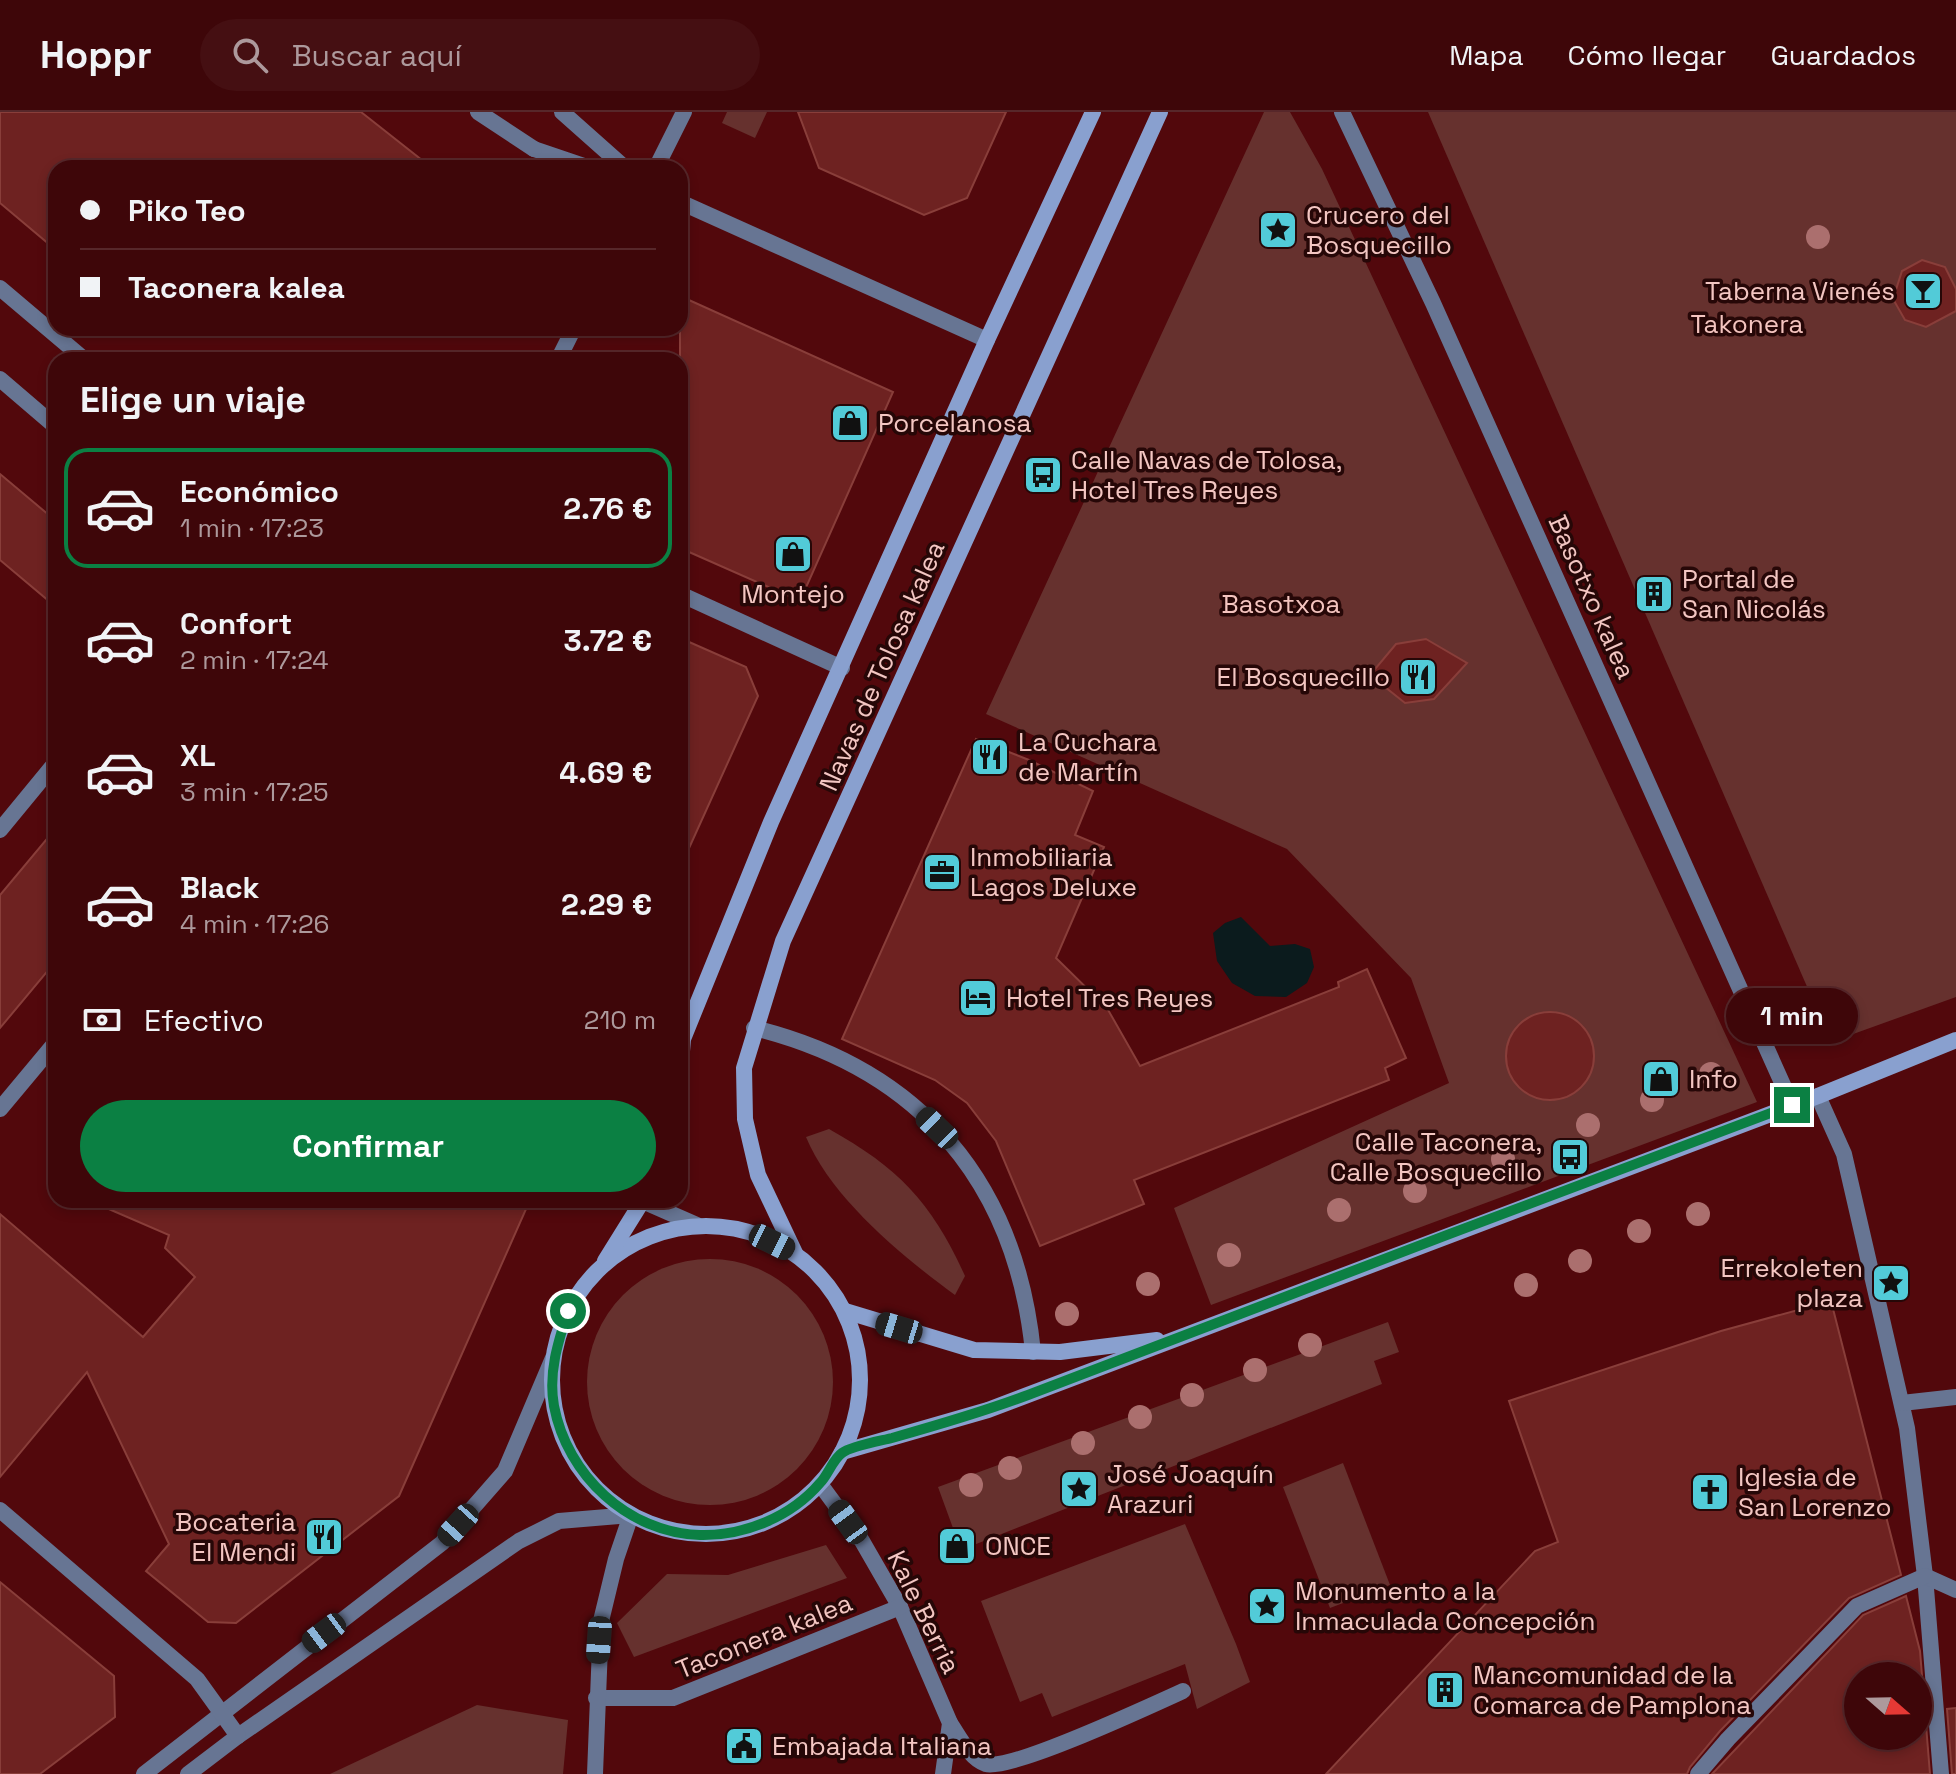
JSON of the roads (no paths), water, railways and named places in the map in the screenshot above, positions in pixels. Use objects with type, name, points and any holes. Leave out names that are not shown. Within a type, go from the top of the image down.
[{"type":"street","points":[[478,112],[534,149],[566,160]]},
{"type":"street","points":[[562,112],[616,160]]},
{"type":"street","points":[[660,160],[684,112]]},
{"type":"street","name":"Navas de Tolosa kalea","points":[[688,1026],[771,822],[1093,112]]},
{"type":"street","name":"Navas de Tolosa kalea","points":[[795,1253],[758,1175],[745,1119],[744,1068],[754,1028],[783,941],[1160,112]]},
{"type":"street","name":"Basotxo kalea","points":[[1342,112],[1433,303],[1792,1105]]},
{"type":"street","points":[[688,206],[987,340]]},
{"type":"street","points":[[0,288],[48,329]]},
{"type":"street","points":[[57,336],[76,352]]},
{"type":"street","points":[[0,379],[48,420]]},
{"type":"street","points":[[688,598],[842,668]]},
{"type":"street","points":[[0,830],[48,772]]},
{"type":"street","points":[[754,1028],[808,1043],[864,1070],[914,1106],[957,1151],[1005,1231],[1024,1291],[1033,1352]]},
{"type":"street","points":[[842,1452],[988,1410],[1818,1096],[1956,1040]]},
{"type":"street","points":[[0,1109],[48,1052]]},
{"type":"street","points":[[1818,1096],[1844,1154],[1902,1403],[1925,1576],[1941,1774]]},
{"type":"street","points":[[144,1774],[442,1543],[505,1471],[553,1358],[568,1311],[602,1265],[637,1208]]},
{"type":"street","points":[[660,1208],[697,1225]]},
{"type":"street","points":[[553,1358],[553,1405],[567,1449],[594,1487],[631,1515],[665,1529],[698,1535],[732,1533],[765,1523],[794,1506],[820,1484],[842,1452],[858,1406],[859,1358],[845,1311],[824,1279],[795,1253],[749,1230],[697,1225],[646,1237],[602,1265]]},
{"type":"street","points":[[845,1311],[974,1350],[1060,1352],[1187,1336]]},
{"type":"street","points":[[1902,1403],[1956,1397]]},
{"type":"street","name":"Kale Berria","points":[[820,1484],[862,1541],[900,1607],[950,1723],[982,1763],[993,1765],[1052,1748],[1183,1691]]},
{"type":"street","points":[[0,1510],[197,1679],[238,1736]]},
{"type":"street","points":[[595,1774],[601,1621],[616,1559],[631,1515]]},
{"type":"street","points":[[188,1774],[519,1541],[559,1521],[631,1515]]},
{"type":"street","points":[[1698,1774],[1857,1606],[1925,1576],[1956,1590]]},
{"type":"street","name":"Taconera kalea","points":[[596,1698],[673,1698],[900,1607]]},
{"type":"street","points":[[943,1774],[950,1723]]},
{"type":"place","name":"Crucero del Bosquecillo","points":[[1278,230]]},
{"type":"place","name":"Taberna Vienés","points":[[1923,291]]},
{"type":"place","name":"Porcelanosa","points":[[850,423]]},
{"type":"place","name":"Calle Navas de Tolosa, Hotel Tres Reyes","points":[[1043,475]]},
{"type":"place","name":"Montejo","points":[[793,554]]},
{"type":"place","name":"Portal de San Nicolás","points":[[1654,594]]},
{"type":"place","name":"El Bosquecillo","points":[[1418,677]]},
{"type":"place","name":"La Cuchara de Martín","points":[[990,757]]},
{"type":"place","name":"Inmobiliaria Lagos Deluxe","points":[[942,872]]},
{"type":"place","name":"Hotel Tres Reyes","points":[[978,998]]},
{"type":"place","name":"Info","points":[[1661,1079]]},
{"type":"place","name":"Calle Taconera, Calle Bosquecillo","points":[[1570,1157]]},
{"type":"place","name":"Errekoleten plaza","points":[[1891,1283]]},
{"type":"place","name":"José Joaquín Arazuri","points":[[1079,1489]]},
{"type":"place","name":"Iglesia de San Lorenzo","points":[[1710,1492]]},
{"type":"place","name":"Bocateria El Mendi","points":[[324,1537]]},
{"type":"place","name":"ONCE","points":[[957,1546]]},
{"type":"place","name":"Monumento a la Inmaculada Concepción","points":[[1267,1606]]},
{"type":"place","name":"Mancomunidad de la Comarca de Pamplona","points":[[1445,1690]]},
{"type":"place","name":"Embajada Italiana","points":[[744,1746]]},
{"type":"park label","name":"Takonera","points":[[1747,324]]},
{"type":"park label","name":"Basotxoa","points":[[1281,604]]}]
